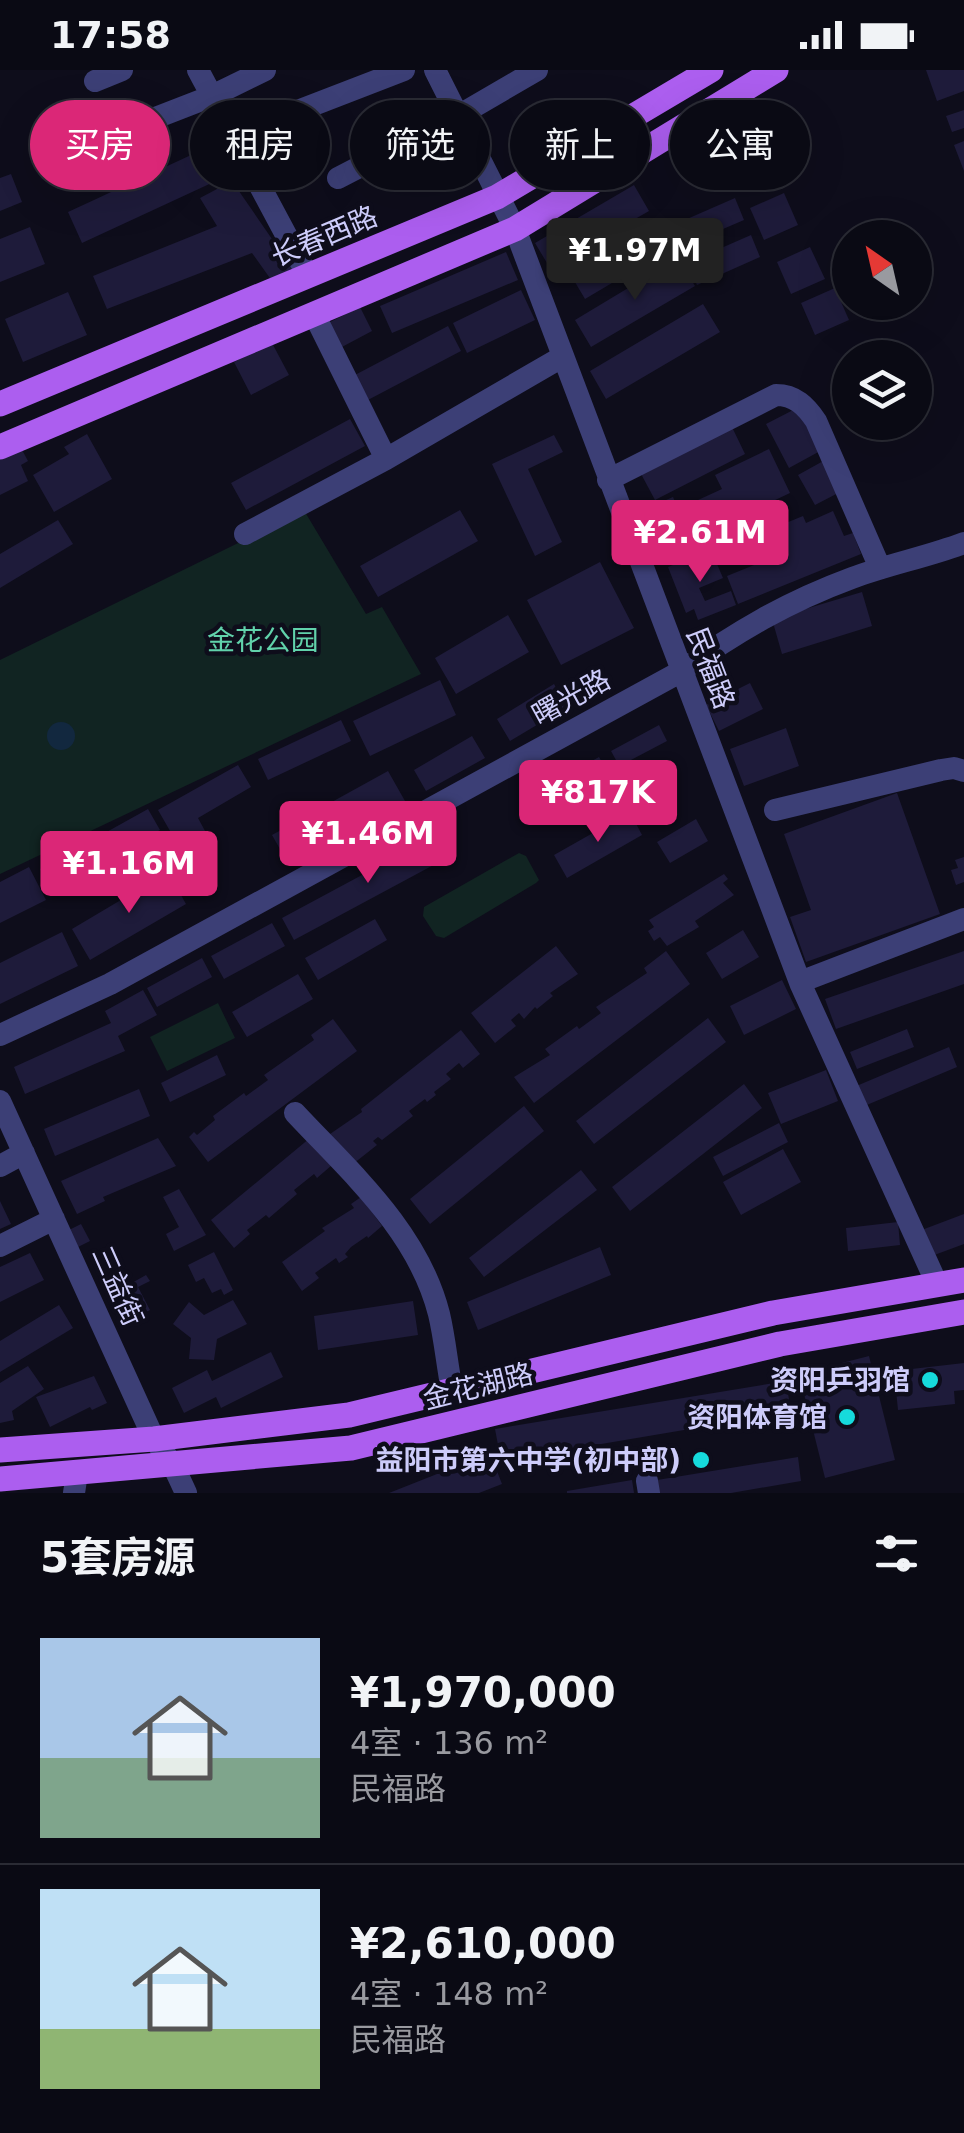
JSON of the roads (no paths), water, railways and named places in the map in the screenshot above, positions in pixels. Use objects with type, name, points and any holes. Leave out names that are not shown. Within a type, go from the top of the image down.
[{"type":"main road","name":"长春西路","points":[[0,404],[497,197],[711,70]]},
{"type":"main road","points":[[0,447],[514,229],[776,70]]},
{"type":"main road","points":[[0,1450],[154,1440],[350,1415],[772,1313],[964,1280]]},
{"type":"main road","name":"金花湖路","points":[[0,1479],[76,1483],[173,1466],[351,1448],[780,1344],[964,1312]]},
{"type":"street","points":[[95,81],[122,70]]},
{"type":"street","points":[[198,70],[214,100]]},
{"type":"street","points":[[170,112],[264,70]]},
{"type":"street","points":[[326,100],[404,70]]},
{"type":"street","name":"民福路","points":[[436,70],[450,100]]},
{"type":"street","points":[[485,100],[537,70]]},
{"type":"street","points":[[338,178],[350,172]]},
{"type":"street","name":"民福路","points":[[490,182],[514,229],[800,982],[938,1284]]},
{"type":"street","points":[[262,190],[308,276]]},
{"type":"street","points":[[314,314],[386,459]]},
{"type":"street","points":[[245,534],[386,459],[562,357]]},
{"type":"street","points":[[608,480],[776,395],[789,395],[807,408],[816,421],[880,568]]},
{"type":"street","name":"曙光路","points":[[0,1035],[110,984],[680,672],[759,619],[880,568],[964,543]]},
{"type":"street","points":[[775,810],[941,770],[954,768],[964,772]]},
{"type":"street","points":[[800,982],[964,919]]},
{"type":"street","name":"三益街","points":[[0,1102],[154,1440],[186,1493]]},
{"type":"street","points":[[295,1114],[390,1215],[419,1262],[438,1311],[452,1390]]},
{"type":"street","points":[[0,1166],[24,1153]]},
{"type":"street","points":[[0,1246],[54,1219]]},
{"type":"water","points":[[61,722],[71,726],[75,736],[71,746],[61,750],[51,746],[47,736],[51,726]]},
{"type":"place","name":"资阳乒羽馆","points":[[930,1380]]},
{"type":"place","name":"资阳体育馆","points":[[847,1417]]},
{"type":"place","name":"益阳市第六中学(初中部)","points":[[701,1460]]},
{"type":"park label","name":"金花公园","points":[[263,640]]}]
